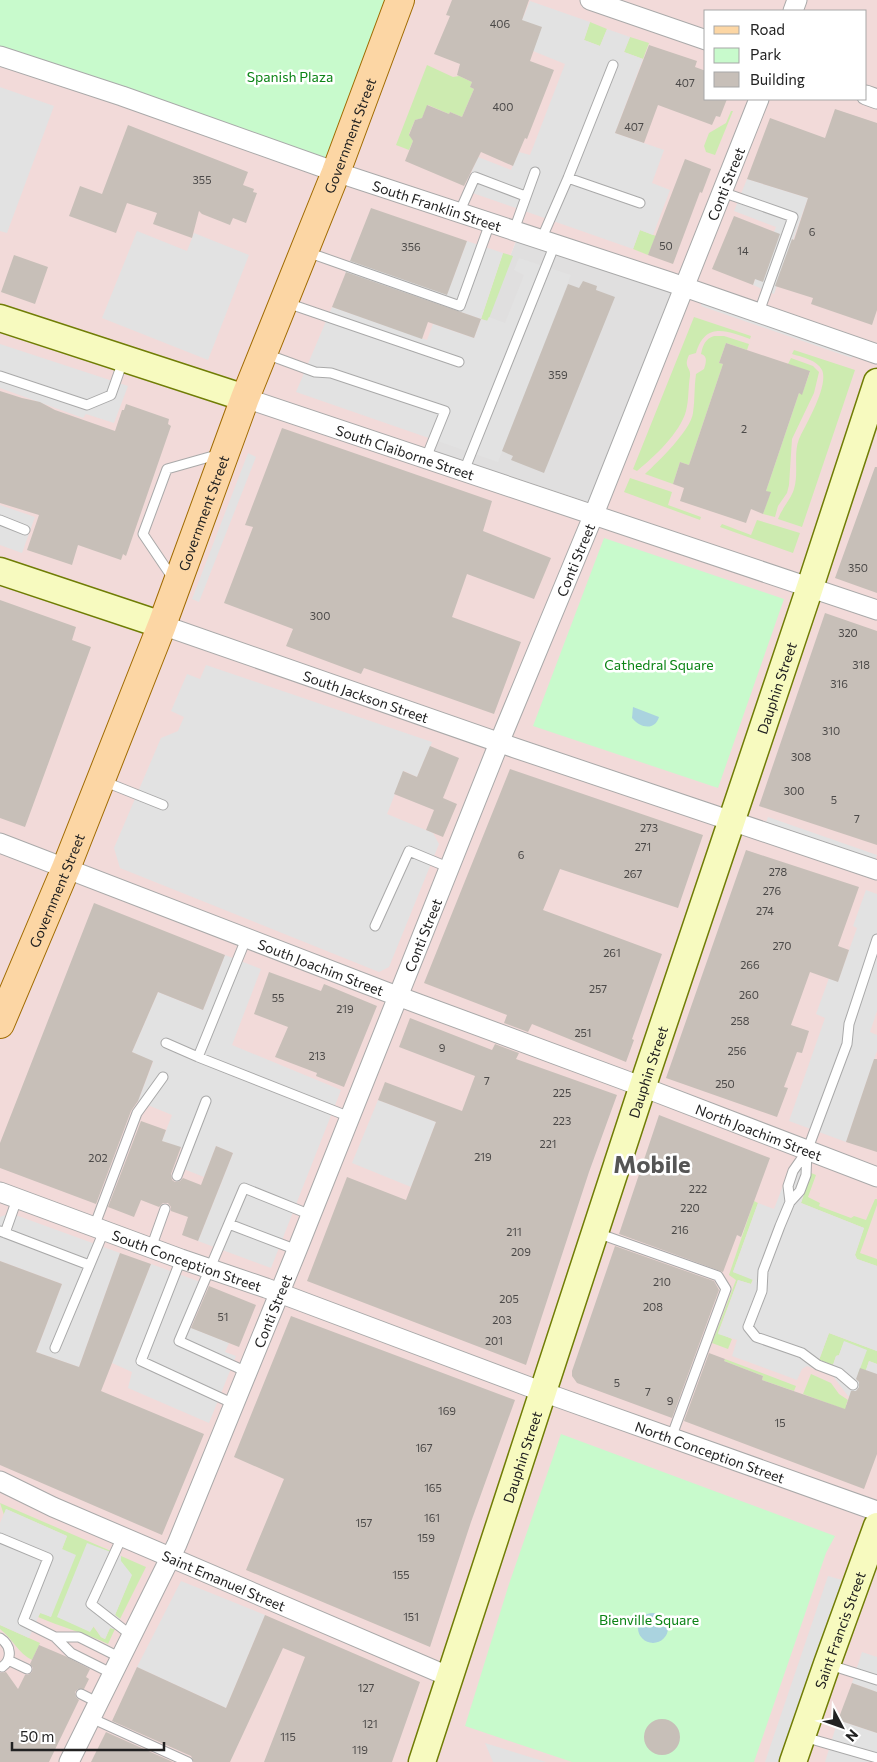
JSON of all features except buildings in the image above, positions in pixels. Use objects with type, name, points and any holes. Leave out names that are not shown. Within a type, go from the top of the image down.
[{"type":"main road","name":"Government Street","points":[[0,1024],[66,868],[162,625],[245,398],[336,172],[400,0]]},
{"type":"street","points":[[590,0],[704,39]]},
{"type":"street","name":"South Franklin Street","points":[[0,56],[122,96],[336,172],[759,312],[877,354]]},
{"type":"street","name":"Conti Street","points":[[69,1762],[171,1558],[280,1293],[499,743],[594,514],[759,100]]},
{"type":"street","name":"South Claiborne Street","points":[[0,318],[426,458],[877,610]]},
{"type":"street","name":"Dauphin Street","points":[[422,1762],[642,1087],[877,382]]},
{"type":"street","name":"South Jackson Street","points":[[0,571],[162,625],[499,743],[877,870]]},
{"type":"street","name":"South Joachim Street","points":[[0,843],[398,997],[642,1087]]},
{"type":"street","name":"North Joachim Street","points":[[642,1087],[877,1177]]},
{"type":"street","name":"South Conception Street","points":[[9,1196],[180,1259],[280,1293],[543,1392]]},
{"type":"street","name":"North Conception Street","points":[[543,1392],[877,1511]]},
{"type":"street","name":"Saint Emanuel Street","points":[[0,1481],[52,1507],[450,1677]]},
{"type":"street","name":"Saint Francis Street","points":[[793,1762],[877,1526]]},
{"type":"lane","points":[[464,471],[548,242],[568,178],[613,65]]},
{"type":"lane","points":[[514,230],[535,172]]},
{"type":"lane","points":[[459,213],[475,177],[525,196]]},
{"type":"lane","points":[[568,178],[640,203]]},
{"type":"lane","points":[[722,192],[793,217],[759,312]]},
{"type":"lane","points":[[305,251],[460,306],[490,222]]},
{"type":"lane","points":[[284,302],[459,362]]},
{"type":"lane","points":[[263,353],[315,372],[331,373],[445,411],[426,458]]},
{"type":"lane","points":[[0,376],[88,405],[110,395],[124,358]]},
{"type":"lane","points":[[177,585],[143,534],[167,469],[225,452]]},
{"type":"lane","points":[[0,520],[25,530]]},
{"type":"lane","points":[[101,780],[163,805]]},
{"type":"lane","points":[[375,926],[409,851],[450,868]]},
{"type":"lane","points":[[198,1057],[246,939]]},
{"type":"lane","points":[[853,1385],[839,1373],[818,1365],[802,1353],[756,1336],[748,1327],[762,1291],[763,1271],[790,1202],[800,1191],[806,1176],[808,1151],[847,1044],[849,1024],[877,939]]},
{"type":"lane","points":[[166,1044],[350,1117]]},
{"type":"lane","points":[[55,1348],[89,1265],[137,1113],[163,1077]]},
{"type":"lane","points":[[177,1176],[206,1101]]},
{"type":"lane","points":[[790,1202],[788,1186],[793,1171],[808,1151]]},
{"type":"lane","points":[[247,1372],[179,1341],[244,1188],[311,1214]]},
{"type":"lane","points":[[9,1196],[2,1232],[89,1265]]},
{"type":"lane","points":[[151,1248],[165,1209]]},
{"type":"lane","points":[[228,1224],[297,1250]]},
{"type":"lane","points":[[595,1232],[718,1276],[726,1289],[671,1438]]},
{"type":"lane","points":[[180,1259],[141,1361],[234,1404]]},
{"type":"lane","points":[[122,1537],[91,1604],[132,1636]]},
{"type":"lane","points":[[0,1538],[48,1558],[23,1621],[55,1637],[71,1653],[117,1666]]},
{"type":"lane","points":[[55,1637],[79,1637],[117,1666]]},
{"type":"lane","points":[[0,1638],[8,1645],[10,1650],[5,1664],[28,1669]]},
{"type":"lane","points":[[827,1664],[877,1680]]},
{"type":"lane","points":[[81,1694],[95,1710],[188,1762]]},
{"type":"lane","points":[[802,1736],[877,1758]]},
{"type":"shaded area","points":[[0,0],[877,0],[877,1762],[0,1762]],"holes":[[[516,241],[673,292],[590,503],[434,451]]]},
{"type":"shaded area","points":[[530,1],[590,22],[584,40],[600,46],[607,29],[630,37],[624,52],[643,59],[615,133],[664,150],[652,183],[670,190],[653,235],[640,230],[633,249],[464,190],[478,157],[511,170],[519,152],[530,155],[565,64],[533,51],[522,20]]},
{"type":"shaded area","points":[[0,87],[54,106],[7,233],[0,231]]},
{"type":"shaded area","points":[[747,179],[808,198],[774,294],[753,285],[776,227],[734,211]]},
{"type":"shaded area","points":[[137,231],[187,251],[194,233],[249,255],[208,360],[102,318]]},
{"type":"shaded area","points":[[467,241],[503,253],[481,319],[345,273],[354,250],[451,284]]},
{"type":"shaded area","points":[[516,241],[674,292],[591,503],[434,451]]},
{"type":"shaded area","points":[[519,258],[571,275],[498,462],[296,392],[332,307],[427,340],[433,324],[474,338],[481,319],[487,321],[489,317],[505,323],[524,275],[514,270]]},
{"type":"shaded area","points":[[703,299],[854,350],[852,358],[701,306]]},
{"type":"shaded area","points":[[0,344],[128,386],[114,423],[86,414],[83,418],[0,388]]},
{"type":"shaded area","points":[[248,453],[256,457],[199,602],[192,599]]},
{"type":"shaded area","points":[[0,505],[35,517],[22,553],[0,545]]},
{"type":"shaded area","points":[[206,665],[432,742],[417,777],[404,771],[387,814],[433,833],[439,844],[389,967],[379,972],[120,868],[114,848],[161,738],[178,731],[184,717],[171,711],[187,674],[200,679]]},
{"type":"shaded area","points":[[768,817],[877,855],[875,861],[765,825]]},
{"type":"shaded area","points":[[866,890],[877,894],[877,1011],[870,1032],[877,1035],[877,1051],[846,1142],[789,1121],[825,1018],[816,1014],[829,978],[838,981],[857,928],[853,926]]},
{"type":"shaded area","points":[[225,955],[261,969],[232,1045],[341,1090],[271,1268],[198,1241],[233,1153],[216,1146],[204,1177],[176,1166],[182,1148],[162,1141],[172,1115],[138,1101],[153,1062],[132,1052],[158,992],[203,1010]]},
{"type":"shaded area","points":[[378,1100],[436,1122],[411,1187],[352,1163]]},
{"type":"shaded area","points":[[791,1165],[811,1173],[801,1203],[864,1228],[855,1255],[857,1259],[877,1266],[877,1351],[829,1333],[819,1360],[833,1365],[844,1341],[867,1350],[858,1374],[864,1376],[869,1361],[877,1364],[877,1408],[848,1396],[833,1376],[807,1366],[802,1369],[797,1380],[732,1356],[737,1340],[718,1334],[738,1280],[751,1284],[753,1280],[733,1272],[758,1203],[774,1209]]},
{"type":"shaded area","points":[[10,1213],[120,1253],[79,1367],[36,1352],[62,1284],[0,1261],[0,1217]]},
{"type":"shaded area","points":[[151,1264],[206,1284],[189,1327],[229,1343],[225,1352],[236,1356],[209,1423],[128,1388],[132,1372],[112,1363]]},
{"type":"shaded area","points":[[6,1509],[67,1536],[62,1549],[76,1555],[51,1617],[40,1613],[29,1638],[0,1625],[0,1523]]},
{"type":"shaded area","points":[[87,1543],[121,1556],[121,1561],[132,1575],[115,1615],[120,1619],[115,1629],[110,1628],[105,1639],[101,1637],[94,1626],[90,1632],[57,1617]]},
{"type":"shaded area","points":[[828,1576],[849,1582],[785,1762],[765,1762]]},
{"type":"shaded area","points":[[181,1581],[265,1615],[226,1708],[137,1667]]},
{"type":"shaded area","points":[[862,1652],[877,1657],[877,1692],[852,1683]]},
{"type":"shaded area","points":[[838,1720],[877,1733],[877,1762],[825,1762]]},
{"type":"shaded area","points":[[485,1743],[546,1762],[493,1762]]},
{"type":"green space","name":"Spanish Plaza","points":[[0,0],[400,0],[336,172],[0,56]]},
{"type":"green space","points":[[590,22],[607,29],[600,46],[584,40]]},
{"type":"green space","points":[[630,37],[649,43],[643,59],[624,52]]},
{"type":"green space","points":[[427,65],[453,77],[459,76],[472,82],[470,87],[474,89],[462,117],[428,105],[422,118],[415,120],[409,134],[413,141],[409,150],[396,145]]},
{"type":"green space","points":[[731,111],[733,111],[715,155],[706,152],[704,146],[709,133],[726,123]]},
{"type":"green space","points":[[640,230],[656,236],[648,255],[633,249]]},
{"type":"green space","points":[[503,253],[513,256],[488,321],[481,319]]},
{"type":"green space","points":[[694,317],[751,336],[750,339],[725,331],[717,331],[705,336],[696,353],[689,355],[687,359],[690,376],[687,407],[683,419],[666,444],[637,471],[633,469]]},
{"type":"green space","points":[[714,336],[724,336],[749,344],[747,350],[726,343],[719,363],[723,364],[689,465],[680,462],[673,484],[645,474],[680,437],[691,420],[694,408],[696,374],[704,369],[706,362],[705,356],[701,354],[706,341]]},
{"type":"green space","points":[[794,350],[855,370],[802,527],[778,519],[794,489],[797,445],[820,395],[823,377],[822,370],[817,364],[809,359],[792,354]]},
{"type":"green space","points":[[791,358],[813,366],[819,372],[814,393],[792,439],[789,485],[787,493],[778,506],[775,517],[763,514],[770,493],[766,491],[799,393],[802,394],[810,372],[788,364]]},
{"type":"green space","points":[[630,478],[672,492],[668,505],[701,517],[700,520],[624,492]]},
{"type":"green space","points":[[757,520],[800,533],[793,553],[720,527],[722,524],[751,535]]},
{"type":"green space","name":"Cathedral Square","points":[[604,538],[784,599],[718,788],[533,726]]},
{"type":"green space","points":[[811,1173],[816,1175],[808,1197],[820,1203],[819,1206],[851,1218],[854,1216],[866,1220],[875,1199],[877,1199],[877,1205],[860,1253],[877,1259],[877,1266],[857,1259],[855,1255],[864,1228],[801,1203]]},
{"type":"green space","points":[[754,1201],[758,1203],[733,1272],[753,1279],[751,1284],[738,1280],[718,1333],[732,1339],[728,1349],[712,1343],[736,1280],[729,1275]]},
{"type":"green space","points":[[829,1333],[877,1351],[877,1364],[869,1361],[864,1376],[858,1374],[844,1342],[833,1365],[819,1360]]},
{"type":"green space","points":[[725,1359],[796,1386],[794,1391],[762,1380],[763,1376],[724,1361]]},
{"type":"green space","points":[[811,1374],[831,1383],[839,1394],[848,1400],[846,1405],[851,1407],[849,1411],[803,1394]]},
{"type":"green space","name":"Bienville Square","points":[[561,1434],[835,1536],[826,1553],[754,1762],[572,1762],[465,1726],[509,1584]]},
{"type":"green space","points":[[0,1503],[111,1551],[87,1544],[89,1632],[93,1626],[101,1637],[105,1639],[110,1628],[115,1629],[108,1644],[38,1617],[41,1612],[51,1617],[62,1549],[67,1536],[6,1509],[4,1515]]},
{"type":"green space","points":[[121,1556],[146,1567],[120,1619],[115,1615],[131,1576],[120,1560]]},
{"type":"green space","points":[[0,1625],[40,1643],[32,1660],[23,1654],[0,1629]]},
{"type":"water","points":[[633,707],[659,717],[651,726],[643,726],[632,718]]},
{"type":"water","points":[[653,1613],[663,1618],[668,1628],[663,1638],[653,1643],[643,1638],[638,1628],[643,1618]]},
{"type":"district","name":"Mobile","points":[[652,1163]]}]
